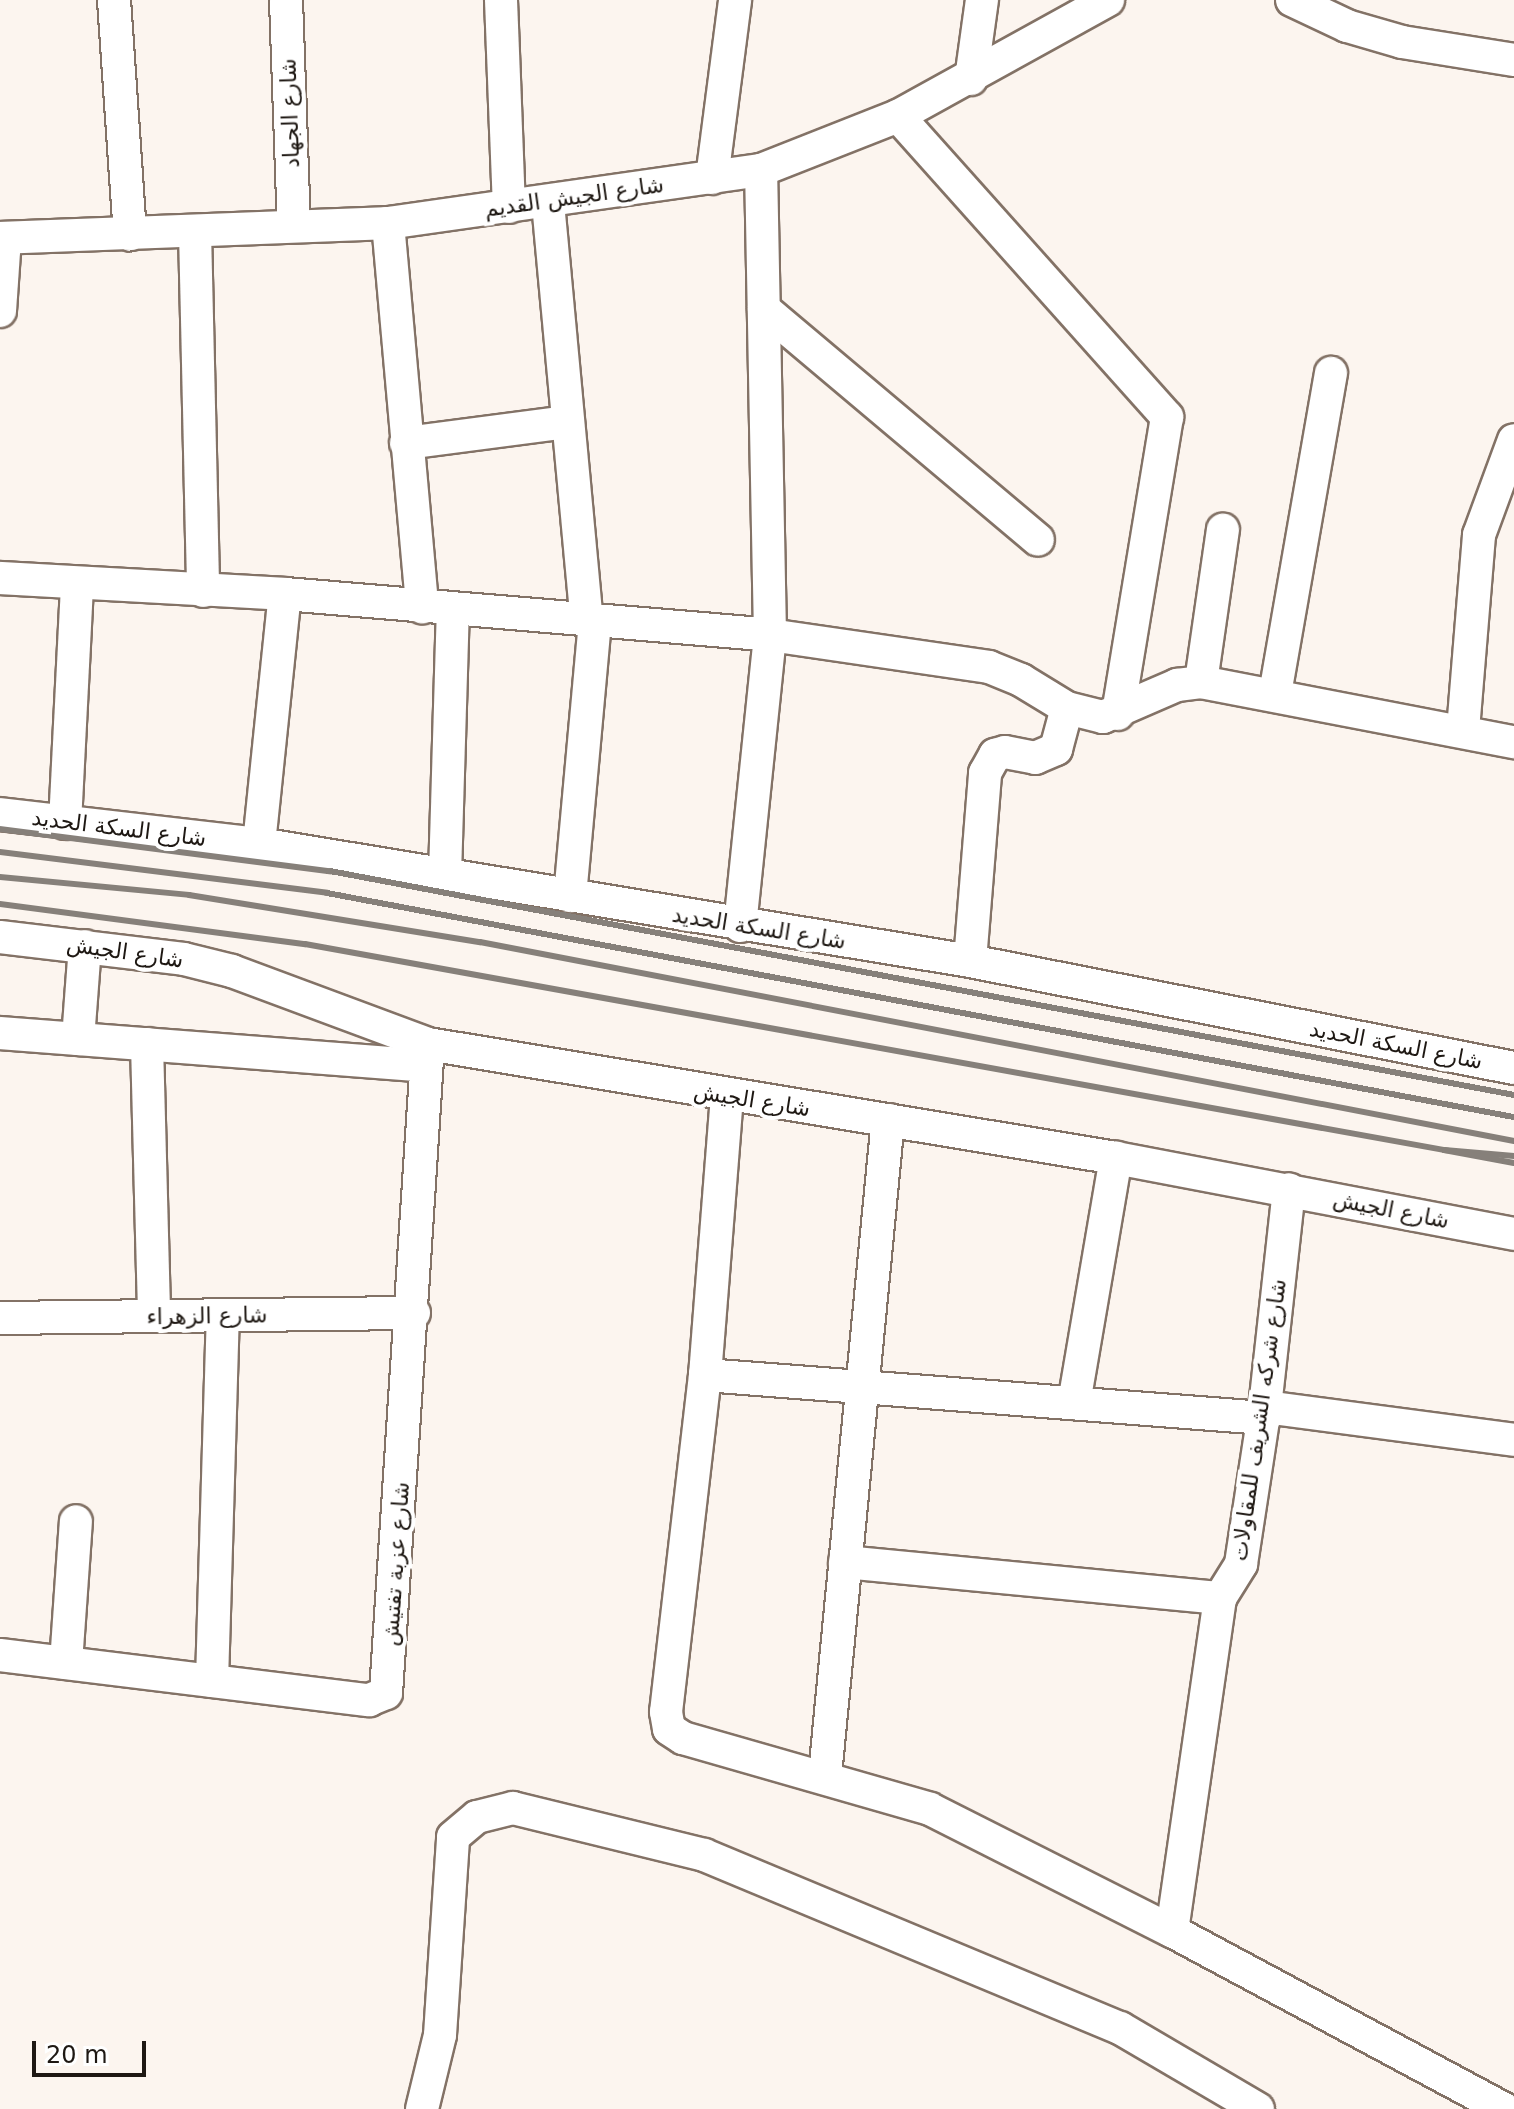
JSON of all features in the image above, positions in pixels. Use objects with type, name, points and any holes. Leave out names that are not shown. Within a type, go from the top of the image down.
[{"type":"street","points":[[114,0],[130,234]]},
{"type":"street","name":"شارع الجهاد","points":[[286,0],[294,226]]},
{"type":"street","points":[[501,0],[509,207]]},
{"type":"street","points":[[712,178],[735,0]]},
{"type":"street","points":[[971,79],[982,0]]},
{"type":"street","name":"شارع الجيش القديم","points":[[3,238],[388,223],[548,203],[761,170],[898,116],[971,79],[1108,0]]},
{"type":"street","points":[[1292,0],[1347,26],[1402,42],[1514,60]]},
{"type":"street","points":[[898,116],[1167,417],[1118,714]]},
{"type":"street","points":[[740,926],[770,635],[761,170]]},
{"type":"street","points":[[548,203],[568,422],[591,621],[570,896]]},
{"type":"street","points":[[388,223],[406,443],[438,608],[445,875]]},
{"type":"street","points":[[195,231],[203,591]]},
{"type":"street","points":[[0,311],[3,238]]},
{"type":"street","points":[[764,309],[1038,540]]},
{"type":"street","points":[[1275,694],[1331,373]]},
{"type":"street","points":[[406,443],[568,422]]},
{"type":"street","points":[[1463,730],[1479,535],[1514,440]]},
{"type":"street","points":[[1201,682],[1223,530]]},
{"type":"street","points":[[0,578],[77,585],[285,594],[770,635],[989,667],[1021,680],[1067,708],[1103,717],[1118,714],[1177,685],[1201,682],[1514,742]]},
{"type":"street","points":[[65,823],[77,585]]},
{"type":"street","points":[[259,844],[285,594]]},
{"type":"street","points":[[970,961],[985,773],[995,755],[1005,752],[1035,758],[1056,749],[1067,708]]},
{"type":"street","name":"شارع السكة الحديد","points":[[0,814],[259,844],[740,926],[970,961],[1514,1068]]},
{"type":"street","name":"شارع الجيش","points":[[0,937],[85,946],[232,971],[427,1055],[888,1120],[1289,1189],[1514,1234]]},
{"type":"street","points":[[78,1039],[85,946]]},
{"type":"street","points":[[0,1033],[147,1044],[427,1055]]},
{"type":"street","points":[[147,1044],[154,1316]]},
{"type":"street","name":"شارع عزبة تفتيش","points":[[0,1655],[369,1700],[386,1693],[414,1313],[427,1055]]},
{"type":"street","points":[[727,1096],[705,1375],[666,1721],[683,1738],[825,1775],[930,1809],[1172,1931],[1504,2109]]},
{"type":"street","points":[[825,1775],[888,1120]]},
{"type":"street","points":[[1074,1403],[1116,1158]]},
{"type":"street","name":"شارع شركه الشريف للمقاولات","points":[[1172,1931],[1220,1598],[1241,1564],[1264,1413],[1289,1189]]},
{"type":"street","name":"شارع الزهراء","points":[[0,1318],[414,1313]]},
{"type":"street","points":[[212,1681],[223,1315]]},
{"type":"street","points":[[705,1375],[1074,1403],[1264,1413],[1514,1440]]},
{"type":"street","points":[[66,1663],[76,1521]]},
{"type":"street","points":[[845,1562],[1220,1598]]},
{"type":"street","points":[[422,2109],[440,2035],[453,1837],[477,1817],[513,1808],[704,1855],[1120,2028],[1258,2109]]},
{"type":"railway","points":[[0,829],[330,871],[1514,1095]]},
{"type":"railway","points":[[0,852],[327,893],[1514,1117]]},
{"type":"railway","points":[[0,877],[189,895],[480,942],[1514,1141]]},
{"type":"railway","points":[[0,904],[305,944],[1444,1150]]},
{"type":"railway","points":[[1514,1156],[1444,1150],[1514,1163]]}]
